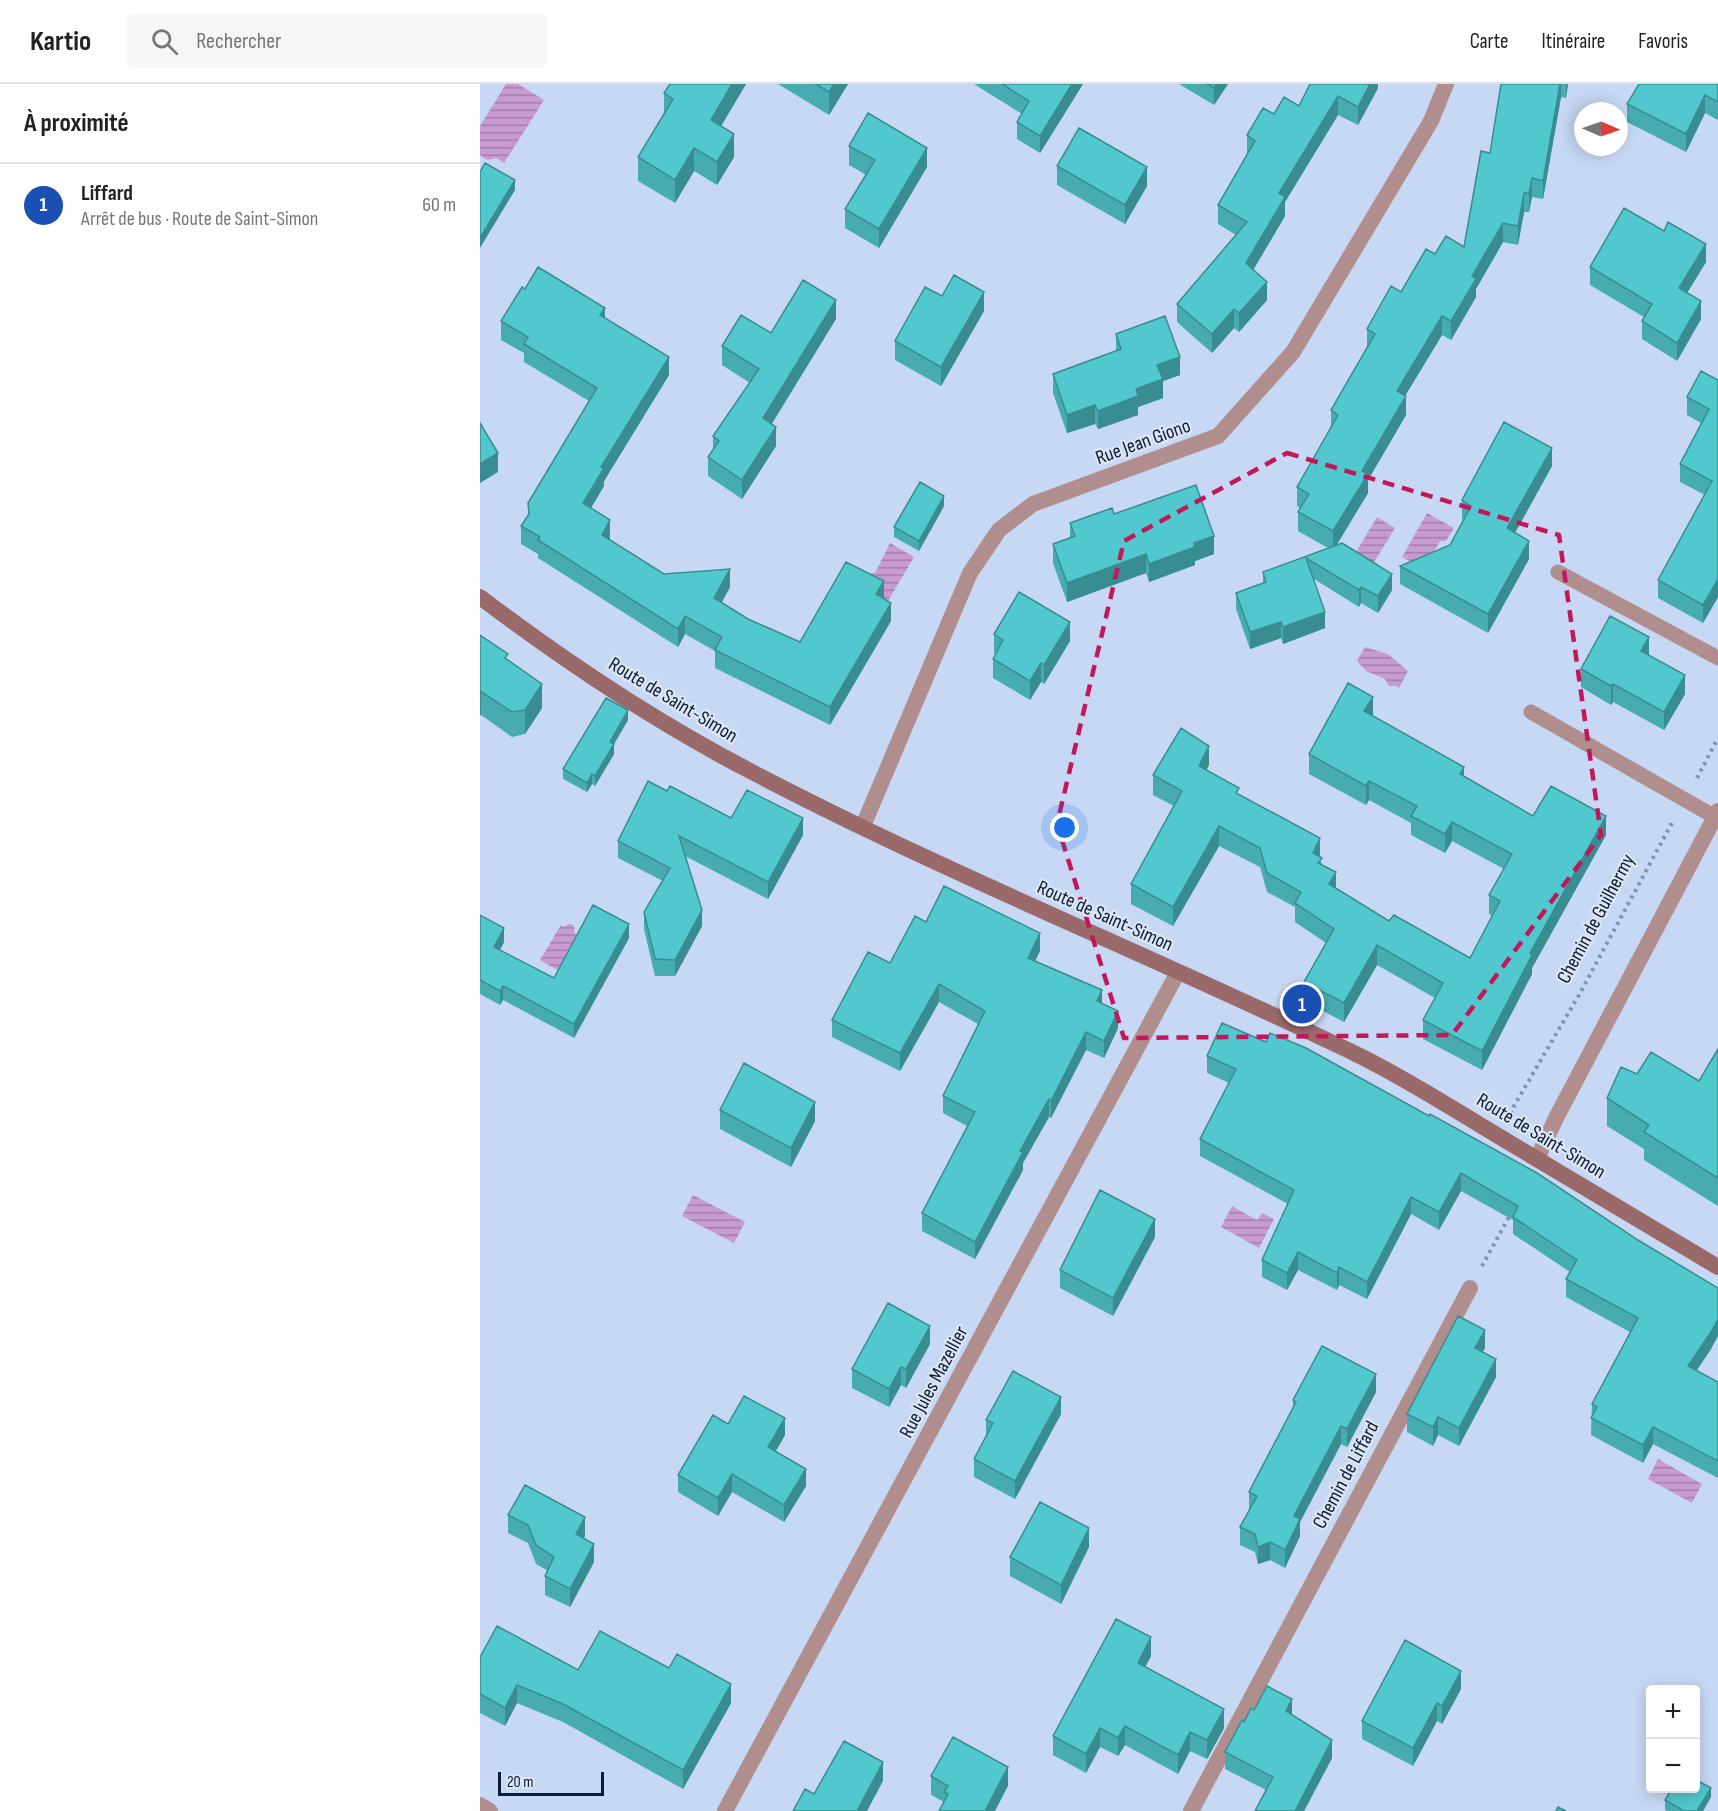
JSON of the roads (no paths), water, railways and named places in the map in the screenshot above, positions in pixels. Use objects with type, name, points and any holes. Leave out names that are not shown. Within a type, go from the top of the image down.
[{"type":"main road","name":"Route de Saint-Simon","points":[[480,597],[660,719],[752,772],[1044,912],[1361,1056],[1424,1090],[1718,1267]]},
{"type":"street","name":"Rue Jean Giono","points":[[863,826],[970,573],[999,530],[1033,504],[1218,436],[1293,352],[1431,121],[1446,84]]},
{"type":"street","points":[[1537,1159],[1556,1118],[1717,814]]},
{"type":"street","name":"Rue Jules Mazellier","points":[[725,1811],[1178,972]]},
{"type":"street","name":"Chemin de Liffard","points":[[1191,1811],[1470,1288]]},
{"type":"street","points":[[480,1805],[490,1811]]},
{"type":"lane","points":[[1558,572],[1718,658]]},
{"type":"lane","points":[[1531,712],[1685,801],[1717,814]]},
{"type":"place","name":"Liffard","points":[[1302,1004]]}]
